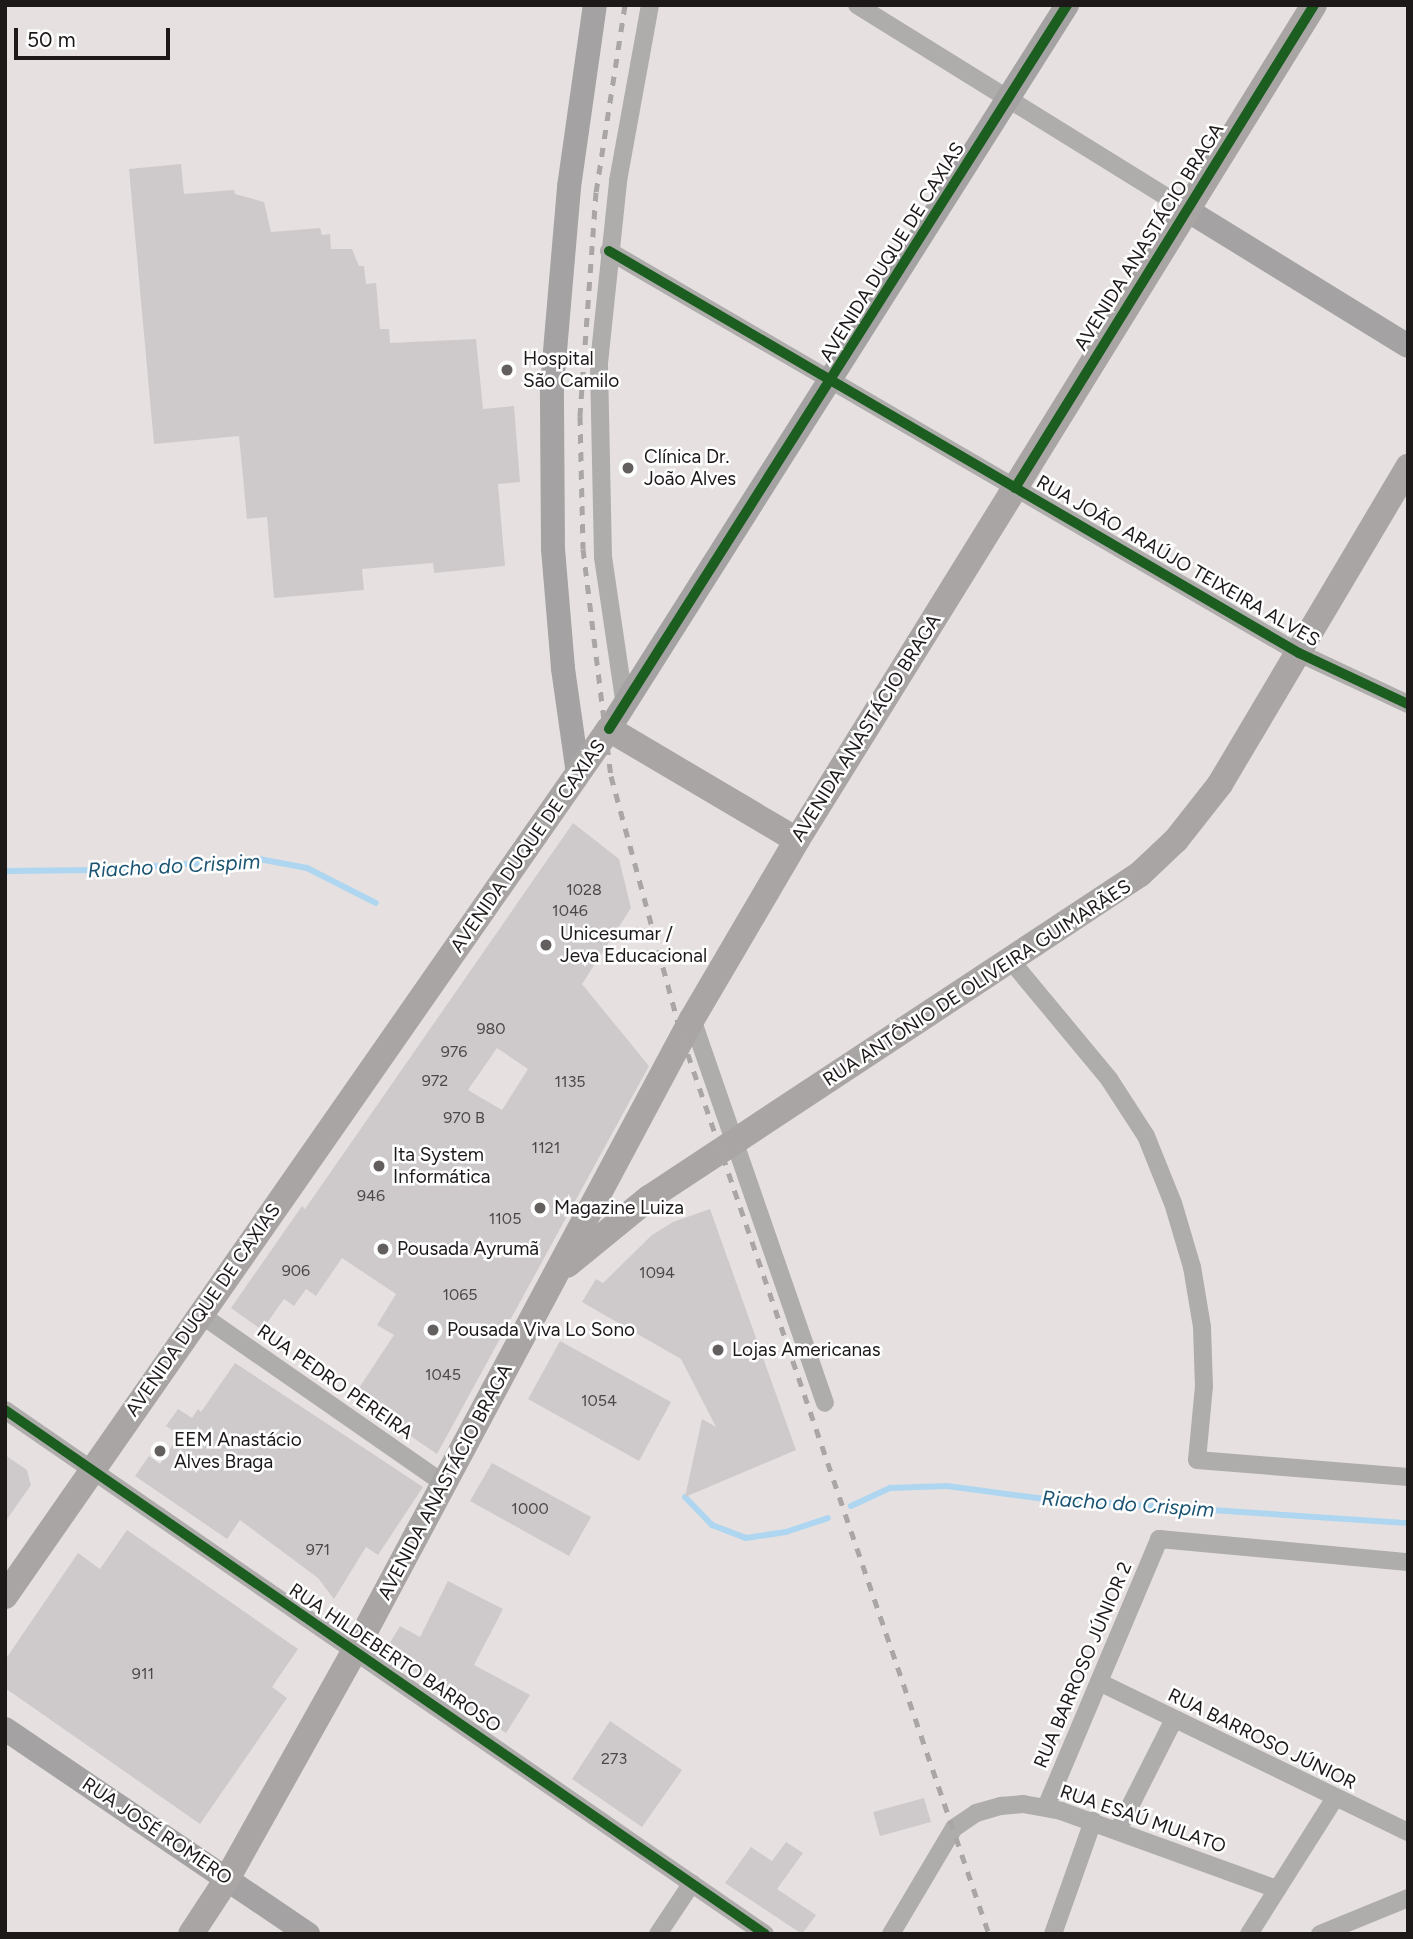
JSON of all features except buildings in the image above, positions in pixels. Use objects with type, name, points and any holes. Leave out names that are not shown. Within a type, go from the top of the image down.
[{"type":"main road","name":"AVENIDA ANASTÁCIO BRAGA","points":[[191,1934],[227,1879],[354,1652],[692,1019],[797,840],[1314,5]]},
{"type":"main road","name":"RUA ANTÔNIO DE OLIVEIRA GUIMARÃES","points":[[727,1147],[1101,904],[1176,840],[1220,784],[1408,467]]},
{"type":"main road","name":"AVENIDA DUQUE DE CAXIAS","points":[[5,1596],[609,729]]},
{"type":"main road","points":[[609,729],[797,840]]},
{"type":"main road","name":"AVENIDA ANASTÁCIO BRAGA","points":[[549,1284],[611,1225],[727,1147]]},
{"type":"street","points":[[578,775],[563,668],[553,548],[551,401],[567,198],[595,5]]},
{"type":"street","points":[[625,706],[603,557],[599,489],[599,363],[609,251],[650,5]]},
{"type":"street","points":[[857,5],[1408,346]]},
{"type":"street","name":"AVENIDA DUQUE DE CAXIAS","points":[[609,729],[1067,5]]},
{"type":"street","name":"RUA JOÃO ARAÚJO TEIXEIRA ALVES","points":[[609,251],[1299,653],[1408,704]]},
{"type":"street","points":[[1012,962],[1109,1079],[1146,1136],[1173,1203],[1192,1267],[1202,1327],[1204,1385],[1197,1460],[1408,1477]]},
{"type":"street","points":[[692,1019],[727,1147],[825,1403]]},
{"type":"street","name":"RUA PEDRO PEREIRA","points":[[201,1314],[445,1484]]},
{"type":"street","name":"RUA HILDEBERTO BARROSO","points":[[5,1410],[765,1934]]},
{"type":"street","name":"RUA BARROSO JÚNIOR 2","points":[[1046,1807],[1159,1539],[1408,1562]]},
{"type":"street","name":"RUA BARROSO JÚNIOR","points":[[1099,1682],[1408,1832]]},
{"type":"street","points":[[1118,1830],[1174,1719]]},
{"type":"street","name":"RUA JOSÉ ROMERO","points":[[5,1729],[308,1934]]},
{"type":"street","points":[[1249,1934],[1335,1798]]},
{"type":"street","name":"RUA ESAÚ MULATO","points":[[891,1934],[954,1828],[976,1813],[1001,1806],[1046,1807],[1093,1821],[1277,1889]]},
{"type":"street","points":[[1053,1934],[1093,1821]]},
{"type":"street","points":[[658,1934],[692,1884]]},
{"type":"street","points":[[1320,1934],[1408,1898]]},
{"type":"waterway","name":"Riacho do Crispim","points":[[5,871],[98,870],[259,859],[307,868],[376,903]]},
{"type":"waterway","name":"Riacho do Crispim","points":[[851,1506],[890,1488],[947,1486],[1045,1499],[1408,1523]]},
{"type":"waterway","name":"Riacho do Crispim","points":[[685,1497],[712,1525],[746,1538],[786,1532],[828,1518]]},
{"type":"railway","points":[[625,5],[596,192],[580,416],[583,549],[611,776],[682,1037],[989,1934]]},
{"type":"cycle path","points":[[609,729],[1067,5]]},
{"type":"cycle path","points":[[1015,488],[1314,5]]},
{"type":"cycle path","points":[[609,251],[1299,653],[1408,704]]},
{"type":"cycle path","points":[[5,1410],[765,1934]]},
{"type":"place","name":"Hospital São Camilo","points":[[507,370]]},
{"type":"place","name":"Clínica Dr. João Alves","points":[[628,468]]},
{"type":"place","name":"Unicesumar / Jeva Educacional","points":[[546,945]]},
{"type":"place","name":"Ita System Informática","points":[[379,1166]]},
{"type":"place","name":"Magazine Luiza","points":[[540,1208]]},
{"type":"place","name":"Pousada Ayrumã","points":[[383,1249]]},
{"type":"place","name":"Pousada Viva Lo Sono","points":[[433,1330]]},
{"type":"place","name":"Lojas Americanas","points":[[718,1350]]},
{"type":"place","name":"EEM Anastácio Alves Braga","points":[[160,1451]]}]
